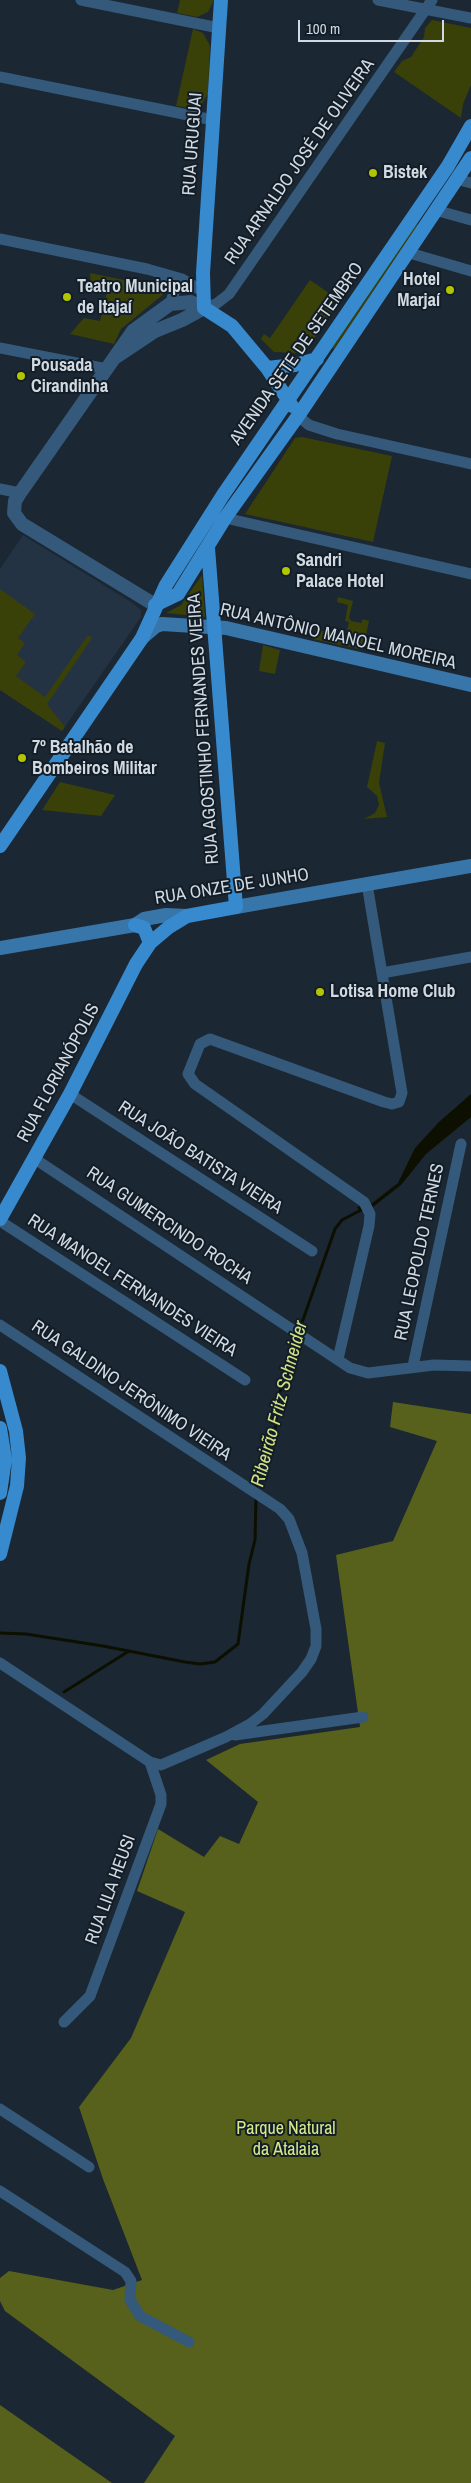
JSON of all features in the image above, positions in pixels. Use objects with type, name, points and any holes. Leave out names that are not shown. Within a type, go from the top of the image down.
[{"type":"main road","name":"RUA URUGUAI","points":[[204,308],[202,291],[221,0]]},
{"type":"main road","name":"AVENIDA SETE DE SETEMBRO","points":[[0,846],[142,638],[155,605],[222,495],[448,166],[471,126]]},
{"type":"main road","name":"AVENIDA SETE DE SETEMBRO","points":[[155,605],[178,594],[225,518],[298,416],[406,252],[471,158]]},
{"type":"main road","points":[[204,308],[232,326],[267,368],[298,416]]},
{"type":"main road","points":[[267,368],[316,359]]},
{"type":"main road","name":"RUA AGOSTINHO FERNANDES VIEIRA","points":[[208,548],[216,627],[236,907]]},
{"type":"main road","name":"RUA ANTÔNIO MANOEL MOREIRA","points":[[142,638],[156,626],[162,624],[216,627],[471,686]]},
{"type":"main road","name":"RUA ONZE DE JUNHO","points":[[0,948],[135,925],[144,919],[166,915],[188,916],[471,866]]},
{"type":"main road","name":"RUA FLORIANÓPOLIS","points":[[0,1220],[70,1094],[136,964],[150,944],[169,927],[188,916]]},
{"type":"main road","points":[[135,925],[144,928],[150,944]]},
{"type":"main road","points":[[0,1371],[16,1431],[19,1458],[17,1486],[0,1554]]},
{"type":"main road","points":[[0,1428],[2,1459],[0,1493]]},
{"type":"street","points":[[81,0],[219,28]]},
{"type":"street","points":[[378,0],[429,5],[471,18]]},
{"type":"street","name":"RUA ARNALDO JOSÉ DE OLIVEIRA","points":[[204,308],[216,304],[229,294],[429,5]]},
{"type":"street","points":[[0,77],[213,120]]},
{"type":"street","points":[[456,179],[471,183]]},
{"type":"street","points":[[435,210],[471,220]]},
{"type":"street","points":[[0,240],[160,273],[182,280],[202,291]]},
{"type":"street","points":[[406,252],[471,271]]},
{"type":"street","points":[[160,273],[171,284],[174,293],[170,304]]},
{"type":"street","points":[[155,605],[22,524],[14,513],[15,501],[133,330],[170,304],[191,302],[204,308]]},
{"type":"street","points":[[116,357],[155,331],[182,320],[204,308]]},
{"type":"street","points":[[0,348],[107,369]]},
{"type":"street","points":[[298,416],[309,424],[337,434],[471,464]]},
{"type":"street","points":[[0,489],[20,493]]},
{"type":"street","points":[[225,518],[471,574]]},
{"type":"street","points":[[338,1359],[370,1214],[364,1202],[190,1078],[188,1074],[200,1044],[210,1039],[384,1102],[392,1104],[399,1102],[402,1094],[367,884]]},
{"type":"street","points":[[382,973],[471,957]]},
{"type":"street","name":"RUA JOÃO BATISTA VIEIRA","points":[[70,1094],[312,1251]]},
{"type":"street","name":"RUA LEOPOLDO TERNES","points":[[413,1366],[461,1144]]},
{"type":"street","name":"RUA GUMERCINDO ROCHA","points":[[35,1159],[350,1368],[368,1373],[413,1366],[471,1366]]},
{"type":"street","name":"RUA MANOEL FERNANDES VIEIRA","points":[[0,1220],[245,1380]]},
{"type":"street","name":"RUA GALDINO JERÔNIMO VIEIRA","points":[[0,1325],[280,1509],[289,1519],[296,1532],[304,1560],[316,1629],[316,1646],[312,1659],[290,1687],[263,1714],[250,1724],[226,1737]]},
{"type":"street","points":[[0,1664],[157,1765],[166,1764],[226,1737],[363,1717]]},
{"type":"street","name":"RUA LILA HEUSI","points":[[64,2022],[90,1996],[161,1804],[161,1795],[150,1762]]},
{"type":"street","points":[[0,2109],[89,2167]]},
{"type":"street","points":[[0,2191],[126,2272],[131,2281],[130,2300],[140,2316],[189,2342]]},
{"type":"shaded area","points":[[23,535],[141,610],[141,617],[62,731],[0,690],[0,569]]},
{"type":"shaded area","points":[[471,1094],[471,1117],[426,1154],[401,1185],[373,1207],[360,1212],[357,1207],[371,1204],[398,1183],[415,1148],[439,1122]]},
{"type":"green space","points":[[180,0],[214,0],[208,12],[197,17],[177,13]]},
{"type":"green space","points":[[432,20],[471,28],[471,85],[463,104],[461,118],[394,72],[402,61],[411,57],[424,37],[425,28]]},
{"type":"green space","points":[[193,29],[203,33],[210,46],[208,94],[202,104],[191,108],[176,106]]},
{"type":"green space","points":[[416,224],[418,225],[334,349],[332,348]]},
{"type":"green space","points":[[90,273],[158,287],[164,290],[165,293],[121,329],[114,344],[70,334],[84,318],[100,321],[107,292],[91,288]]},
{"type":"green space","points":[[310,280],[339,300],[339,302],[307,349],[297,353],[274,352],[261,339],[264,334],[270,338]]},
{"type":"green space","points":[[302,437],[392,456],[373,542],[245,514],[295,438]]},
{"type":"green space","points":[[202,575],[205,617],[166,613],[181,605]]},
{"type":"green space","points":[[0,589],[35,614],[18,638],[25,643],[17,655],[26,662],[16,676],[45,697],[88,635],[92,638],[47,704],[65,727],[62,731],[0,690]]},
{"type":"green space","points":[[338,597],[353,601],[349,617],[351,621],[361,623],[363,619],[369,621],[363,650],[312,639],[316,629],[345,638],[349,622],[345,621],[348,605],[337,602]]},
{"type":"green space","points":[[263,645],[280,650],[275,674],[259,671]]},
{"type":"green space","points":[[377,741],[385,743],[379,783],[387,817],[364,819],[375,813],[379,805],[377,796],[367,787]]},
{"type":"green space","points":[[60,782],[115,795],[101,816],[42,810]]},
{"type":"green space","name":"Parque Natural da Atalaia","points":[[393,1402],[471,1414],[471,2483],[144,2483],[175,2436],[5,2311],[0,2301],[0,2278],[9,2271],[113,2290],[142,2280],[103,2179],[79,2107],[131,2038],[185,1912],[137,1891],[158,1829],[204,1857],[220,1836],[239,1844],[258,1802],[206,1760],[240,1744],[360,1727],[336,1555],[393,1541],[437,1441],[390,1427]]},
{"type":"green space","points":[[0,2405],[112,2483],[0,2483]]},
{"type":"waterway","name":"Ribeirão Fritz Schneider","points":[[299,1331],[335,1229],[342,1220],[363,1209]]},
{"type":"waterway","name":"Ribeirão Fritz Schneider","points":[[256,1489],[256,1481],[275,1431],[278,1398],[297,1337]]},
{"type":"waterway","name":"Ribeirão Fritz Schneider","points":[[0,1633],[26,1634],[103,1646],[185,1662],[200,1664],[215,1662],[238,1644],[249,1564],[255,1540],[256,1496]]},
{"type":"waterway","points":[[64,1692],[129,1651]]},
{"type":"place","name":"Bistek","points":[[373,173]]},
{"type":"place","name":"Hotel Marjaí","points":[[450,290]]},
{"type":"place","name":"Teatro Municipal de Itajaí","points":[[67,297]]},
{"type":"place","name":"Pousada Cirandinha","points":[[21,376]]},
{"type":"place","name":"Sandri Palace Hotel","points":[[286,571]]},
{"type":"place","name":"7º Batalhão de Bombeiros Militar","points":[[22,758]]},
{"type":"place","name":"Lotisa Home Club","points":[[320,992]]}]
